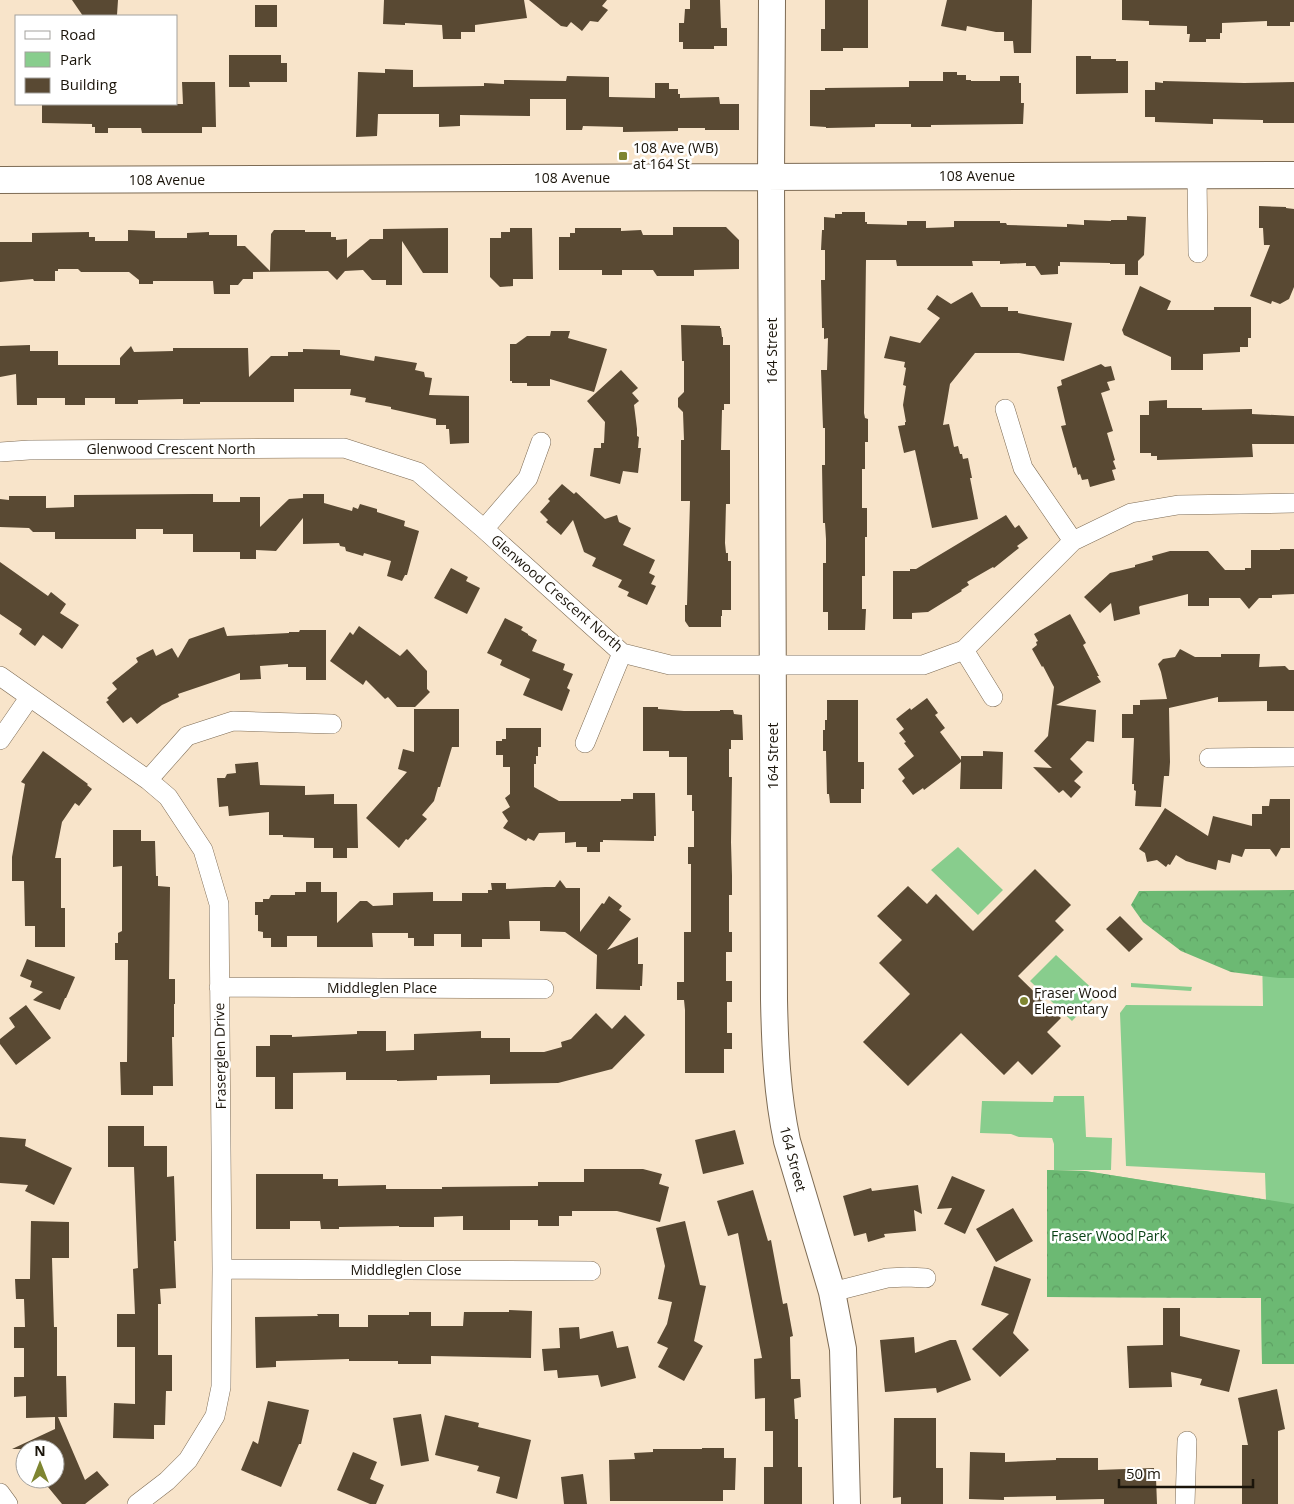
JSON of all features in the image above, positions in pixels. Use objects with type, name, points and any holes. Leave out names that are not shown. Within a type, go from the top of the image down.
[{"type":"street","name":"164 Street","points":[[772,0],[774,1000],[776,1073],[787,1141],[832,1292],[843,1350],[847,1504]]},
{"type":"street","name":"108 Avenue","points":[[0,180],[1294,175]]},
{"type":"street","points":[[1197,176],[1198,253]]},
{"type":"street","points":[[1005,410],[1023,468],[1074,541]]},
{"type":"street","points":[[484,529],[528,478],[541,442]]},
{"type":"street","name":"Glenwood Crescent North","points":[[0,452],[29,450],[344,448],[418,472],[622,653],[670,665],[923,666],[964,650],[1074,541],[1131,513],[1178,505],[1294,503]]},
{"type":"street","points":[[964,650],[993,697]]},
{"type":"street","points":[[585,743],[622,653]]},
{"type":"street","name":"Fraserglen Drive","points":[[0,676],[148,780],[168,797],[203,850],[219,904],[221,1387],[215,1416],[188,1460],[167,1481],[137,1504]]},
{"type":"street","points":[[0,740],[29,698]]},
{"type":"street","points":[[148,780],[187,736],[233,721],[332,724]]},
{"type":"street","points":[[1209,758],[1294,757]]},
{"type":"street","name":"Middleglen Place","points":[[220,987],[544,989]]},
{"type":"street","name":"Middleglen Close","points":[[222,1269],[591,1271]]},
{"type":"street","points":[[832,1292],[887,1278],[926,1278]]},
{"type":"street","points":[[1186,1441],[1186,1504]]},
{"type":"street","points":[[0,1493],[8,1504]]},
{"type":"green space","points":[[958,847],[1003,890],[978,915],[931,870]]},
{"type":"green space","points":[[1294,890],[1294,978],[1231,972],[1181,951],[1143,922],[1131,905],[1139,891]]},
{"type":"green space","name":"Fraser Wood Park","points":[[1261,897],[1294,897],[1294,1364],[1262,1364],[1261,1298],[1047,1297],[1047,1170],[1085,1171],[1266,1200],[1265,1173],[1126,1166],[1120,1013],[1126,1005],[1263,1006]]},
{"type":"green space","points":[[1056,955],[1098,994],[1072,1021],[1030,981]]},
{"type":"green space","points":[[1131,983],[1192,987],[1191,991],[1131,987]]},
{"type":"green space","points":[[1054,1096],[1084,1096],[1086,1137],[1112,1138],[1111,1170],[1054,1170],[1054,1144],[1052,1138],[980,1133],[982,1101],[1053,1102]]},
{"type":"green space","name":"Fraser Wood Park","points":[[1047,1170],[1085,1171],[1294,1204],[1294,1364],[1262,1364],[1261,1298],[1047,1297]]},
{"type":"building","points":[[72,0],[118,0],[117,15],[82,15]]},
{"type":"building","points":[[384,0],[524,0],[527,18],[475,25],[475,32],[461,32],[461,39],[443,39],[442,25],[383,24]]},
{"type":"building","points":[[529,0],[607,0],[602,6],[608,10],[598,22],[590,21],[582,31],[571,22],[567,27],[561,26]]},
{"type":"building","points":[[690,0],[720,0],[721,28],[727,28],[727,46],[714,46],[714,49],[683,49],[683,42],[679,42],[679,23],[684,23],[685,9],[690,9]]},
{"type":"building","points":[[825,0],[868,0],[868,48],[843,48],[843,51],[821,51],[821,29],[825,29]]},
{"type":"building","points":[[947,0],[1032,0],[1031,53],[1014,53],[1013,41],[1004,41],[1004,32],[967,26],[966,31],[941,26]]},
{"type":"building","points":[[1122,0],[1294,0],[1294,22],[1290,22],[1290,26],[1267,26],[1267,21],[1222,23],[1220,39],[1206,39],[1206,42],[1189,42],[1190,34],[1187,34],[1187,26],[1149,25],[1149,21],[1122,20]]},
{"type":"building","points":[[255,5],[277,5],[277,27],[255,27]]},
{"type":"building","points":[[229,55],[281,55],[281,63],[287,63],[287,82],[249,82],[250,87],[229,87]]},
{"type":"building","points":[[1076,56],[1091,56],[1091,59],[1128,61],[1128,93],[1076,94]]},
{"type":"building","points":[[385,69],[413,70],[413,87],[484,86],[484,83],[504,84],[504,80],[566,81],[567,76],[609,77],[609,97],[655,98],[655,83],[669,83],[669,89],[678,89],[680,98],[719,97],[720,104],[739,104],[739,130],[678,128],[678,131],[623,132],[623,127],[583,126],[582,130],[566,130],[566,99],[530,99],[530,116],[460,115],[460,126],[439,127],[439,114],[378,114],[377,136],[356,137],[358,72],[385,73]]},
{"type":"building","points":[[943,72],[957,72],[957,75],[966,75],[966,80],[971,81],[1000,81],[1000,76],[1019,76],[1021,103],[1024,103],[1023,124],[911,127],[911,124],[875,124],[875,127],[826,128],[810,126],[810,90],[825,90],[825,88],[909,87],[909,81],[943,81]]},
{"type":"building","points":[[1163,81],[1294,82],[1294,123],[1263,123],[1263,120],[1213,119],[1213,124],[1155,122],[1155,117],[1145,117],[1145,90],[1155,90],[1155,82],[1163,83]]},
{"type":"building","points":[[182,82],[215,82],[216,127],[202,127],[202,133],[142,133],[141,128],[108,128],[108,133],[95,133],[95,127],[92,127],[92,124],[42,123],[42,105],[183,104]]},
{"type":"building","points":[[1259,206],[1294,209],[1294,287],[1289,299],[1280,304],[1272,301],[1271,304],[1250,296],[1270,245],[1264,245],[1263,228],[1259,228]]},
{"type":"building","points":[[842,212],[865,212],[865,222],[867,224],[907,225],[907,221],[926,221],[926,228],[954,227],[954,221],[1000,221],[1000,223],[1006,223],[1007,225],[1067,227],[1067,224],[1084,225],[1084,220],[1111,221],[1127,220],[1127,216],[1146,217],[1144,255],[1138,261],[1138,275],[1125,275],[1125,264],[1110,263],[1060,262],[1058,274],[1041,275],[1035,266],[1026,266],[1026,263],[1000,264],[1000,261],[972,261],[973,266],[897,266],[896,260],[866,260],[864,413],[865,418],[868,419],[868,442],[865,442],[865,469],[862,469],[862,508],[867,508],[865,576],[862,576],[862,609],[866,609],[865,630],[828,630],[828,612],[823,612],[823,563],[826,563],[826,539],[825,523],[823,523],[822,465],[825,465],[825,428],[823,428],[821,370],[827,370],[828,338],[824,339],[824,328],[822,328],[821,280],[825,280],[825,250],[821,250],[824,217],[835,218],[835,214],[842,214]]},
{"type":"building","points":[[673,227],[726,227],[739,240],[739,269],[694,270],[694,276],[657,276],[653,270],[622,270],[622,275],[602,275],[602,270],[559,270],[559,237],[570,237],[570,233],[575,233],[575,228],[621,228],[621,231],[641,230],[643,235],[673,235]]},
{"type":"building","points":[[448,228],[448,273],[423,273],[402,241],[402,285],[386,285],[386,280],[372,280],[363,270],[345,271],[337,280],[328,271],[253,272],[253,279],[243,279],[238,285],[230,285],[230,294],[214,294],[213,281],[153,281],[153,284],[139,284],[139,280],[129,272],[81,272],[78,269],[58,269],[58,271],[55,271],[55,281],[34,281],[33,279],[0,282],[0,242],[32,242],[32,233],[89,232],[89,237],[95,237],[95,241],[128,241],[128,230],[155,231],[155,238],[187,238],[187,233],[209,232],[209,235],[237,235],[237,246],[245,246],[270,271],[271,234],[274,230],[331,232],[331,237],[336,237],[336,240],[347,239],[347,258],[370,239],[383,239],[383,229]]},
{"type":"building","points":[[510,228],[532,228],[533,279],[513,279],[513,286],[500,287],[490,277],[490,238],[501,238],[501,232],[510,232]]},
{"type":"building","points":[[1140,286],[1171,301],[1167,310],[1214,310],[1214,307],[1251,307],[1251,338],[1248,338],[1248,347],[1240,347],[1240,352],[1203,354],[1203,370],[1171,370],[1171,357],[1124,335],[1122,330]]},
{"type":"building","points":[[972,292],[981,307],[1008,307],[1008,311],[1018,311],[1018,313],[1072,323],[1064,361],[1019,353],[975,353],[950,384],[943,425],[949,424],[954,447],[958,446],[963,459],[968,458],[978,519],[932,528],[915,450],[904,453],[898,426],[905,425],[906,422],[903,405],[906,386],[903,385],[906,368],[904,367],[905,362],[884,358],[890,336],[920,343],[940,318],[927,309],[937,295],[951,304]]},
{"type":"building","points":[[681,325],[720,326],[723,345],[730,345],[730,404],[724,404],[724,410],[722,410],[721,450],[730,450],[730,504],[726,504],[725,543],[728,561],[731,561],[731,610],[722,610],[721,627],[689,627],[685,621],[690,501],[681,501],[681,440],[684,440],[683,412],[678,407],[678,398],[684,392],[684,361],[682,361]]},
{"type":"building","points":[[551,331],[570,331],[568,338],[607,349],[594,392],[550,379],[550,386],[527,386],[527,383],[512,383],[510,381],[510,344],[516,344],[527,336],[550,336]]},
{"type":"building","points":[[30,345],[30,351],[58,351],[58,365],[120,365],[120,358],[131,346],[134,352],[173,351],[173,348],[248,348],[249,377],[271,356],[288,356],[288,352],[303,352],[303,349],[340,350],[340,355],[374,361],[375,356],[417,363],[415,370],[424,372],[425,377],[432,378],[429,395],[469,396],[469,443],[450,444],[449,429],[446,429],[446,425],[436,425],[436,419],[365,402],[366,398],[350,395],[351,389],[294,389],[294,402],[200,402],[200,404],[183,404],[183,399],[138,400],[138,404],[115,404],[115,398],[85,398],[85,405],[65,405],[65,398],[37,398],[37,405],[17,405],[16,374],[0,377],[0,346]]},
{"type":"building","points":[[1101,364],[1105,367],[1111,366],[1115,380],[1107,382],[1110,390],[1101,393],[1113,431],[1107,433],[1116,469],[1112,470],[1115,480],[1090,487],[1088,479],[1082,480],[1080,474],[1078,475],[1076,467],[1073,468],[1061,426],[1066,425],[1057,387],[1062,385],[1061,380]]},
{"type":"building","points":[[621,370],[638,388],[632,393],[639,401],[634,405],[637,436],[639,437],[638,448],[641,448],[638,473],[623,471],[620,484],[590,476],[594,448],[601,448],[601,443],[604,443],[605,422],[587,401]]},
{"type":"building","points":[[1167,400],[1167,408],[1202,408],[1202,410],[1252,409],[1252,414],[1294,416],[1294,444],[1252,444],[1253,457],[1157,460],[1157,456],[1151,456],[1151,453],[1140,453],[1140,415],[1149,415],[1149,401]]},
{"type":"building","points":[[562,484],[574,494],[576,492],[605,519],[617,515],[619,522],[631,528],[623,545],[655,560],[649,573],[655,576],[651,584],[656,586],[647,605],[627,596],[629,592],[618,587],[622,580],[592,566],[596,558],[584,552],[573,520],[561,535],[546,522],[548,520],[540,512],[550,501],[548,499]]},
{"type":"building","points":[[213,494],[213,502],[240,502],[240,497],[260,497],[260,527],[289,499],[303,498],[303,494],[324,494],[324,503],[352,511],[353,507],[358,509],[360,504],[377,509],[377,512],[405,521],[404,526],[419,531],[407,575],[405,575],[402,581],[387,576],[391,561],[364,553],[363,556],[346,551],[345,547],[340,546],[339,543],[303,544],[303,518],[276,551],[256,550],[256,559],[240,559],[240,552],[193,552],[193,534],[163,534],[163,529],[136,529],[136,539],[55,539],[55,532],[33,532],[29,528],[0,527],[0,499],[9,500],[9,496],[46,496],[46,508],[74,507],[74,495]]},
{"type":"building","points":[[1006,515],[1015,528],[1019,525],[1028,538],[1017,546],[1019,548],[994,568],[967,582],[969,585],[962,591],[928,612],[912,613],[912,619],[893,619],[893,571],[916,569]]},
{"type":"building","points":[[1294,549],[1294,594],[1272,595],[1272,598],[1259,598],[1249,609],[1240,598],[1209,598],[1209,606],[1188,606],[1188,594],[1140,606],[1140,614],[1114,621],[1111,603],[1100,613],[1084,597],[1110,573],[1135,567],[1135,565],[1153,560],[1152,556],[1170,551],[1208,551],[1225,570],[1245,570],[1245,568],[1251,568],[1251,550]]},
{"type":"building","points":[[0,562],[48,596],[51,592],[66,604],[60,613],[79,625],[62,649],[43,635],[35,646],[19,634],[22,629],[0,614]]},
{"type":"building","points":[[451,568],[468,577],[466,581],[480,588],[467,614],[434,598]]},
{"type":"building","points":[[1070,614],[1086,643],[1083,645],[1101,682],[1056,705],[1096,710],[1094,742],[1087,741],[1070,759],[1083,772],[1074,781],[1081,787],[1071,798],[1063,790],[1059,793],[1033,767],[1052,768],[1034,751],[1048,736],[1054,687],[1032,649],[1037,645],[1036,642],[1038,641],[1034,634]]},
{"type":"building","points":[[505,618],[523,627],[521,630],[537,640],[532,651],[565,664],[563,670],[573,674],[567,688],[570,690],[562,711],[523,695],[530,679],[500,665],[502,660],[487,653]]},
{"type":"building","points":[[359,626],[400,656],[407,649],[427,671],[427,689],[430,692],[415,707],[397,707],[388,697],[385,699],[366,680],[363,685],[330,661],[350,632],[353,635]]},
{"type":"building","points":[[224,627],[227,636],[289,633],[299,632],[300,630],[326,630],[326,680],[306,680],[306,667],[288,667],[288,664],[260,666],[261,679],[240,680],[240,673],[178,694],[179,697],[162,705],[137,724],[131,717],[123,723],[106,702],[109,700],[107,698],[117,689],[112,683],[138,662],[136,658],[153,649],[156,656],[172,648],[178,658],[189,639]]},
{"type":"building","points":[[1180,649],[1195,657],[1221,657],[1221,654],[1260,654],[1259,667],[1285,666],[1289,670],[1294,670],[1294,711],[1267,711],[1267,701],[1218,702],[1218,697],[1169,708],[1169,776],[1164,776],[1161,807],[1135,806],[1136,791],[1134,790],[1134,784],[1132,784],[1134,738],[1122,738],[1122,714],[1133,714],[1133,705],[1140,705],[1140,700],[1167,699],[1158,664],[1163,659],[1175,657]]},
{"type":"building","points":[[927,698],[938,713],[935,715],[945,728],[940,732],[961,760],[961,756],[983,756],[983,751],[1003,752],[1002,789],[960,789],[961,762],[924,790],[923,788],[913,795],[902,781],[905,778],[898,769],[914,756],[899,733],[904,729],[896,719]]},
{"type":"building","points":[[827,700],[858,700],[858,762],[864,762],[864,789],[861,789],[861,803],[830,803],[829,794],[827,794],[826,751],[823,751],[823,730],[825,730],[825,720],[827,720]]},
{"type":"building","points":[[643,707],[684,711],[733,710],[734,714],[742,715],[743,740],[731,740],[731,749],[729,749],[729,777],[732,777],[732,895],[729,895],[729,932],[732,932],[732,952],[726,952],[726,981],[732,981],[732,1002],[727,1002],[727,1033],[732,1033],[732,1049],[724,1049],[724,1073],[685,1073],[685,1010],[684,1000],[677,1000],[677,982],[684,982],[684,932],[691,932],[691,864],[688,864],[688,847],[694,847],[694,811],[692,811],[692,795],[687,795],[687,757],[669,757],[669,751],[643,751]]},
{"type":"building","points":[[414,709],[459,709],[459,747],[452,747],[434,801],[422,815],[427,819],[399,848],[366,818],[407,772],[398,769],[403,749],[414,752]]},
{"type":"building","points":[[506,728],[541,728],[541,747],[538,747],[538,756],[536,756],[536,764],[534,764],[534,787],[559,801],[621,801],[621,799],[633,799],[633,793],[655,793],[656,836],[654,836],[654,841],[603,840],[603,842],[600,842],[600,852],[587,852],[587,847],[576,847],[576,842],[565,843],[565,832],[539,833],[534,841],[528,838],[526,841],[503,828],[508,821],[502,812],[510,807],[505,798],[510,794],[510,767],[503,767],[503,755],[496,755],[496,741],[506,739]]},
{"type":"building","points":[[43,751],[92,789],[79,806],[75,803],[62,822],[55,858],[61,858],[61,908],[65,908],[65,947],[35,947],[35,926],[25,926],[24,881],[12,881],[12,857],[25,784],[21,782]]},
{"type":"building","points":[[258,762],[260,785],[305,786],[305,795],[334,794],[334,804],[357,804],[358,848],[347,848],[347,858],[333,858],[333,848],[314,848],[314,838],[269,835],[269,812],[229,816],[228,806],[219,807],[217,778],[225,778],[227,774],[236,773],[235,764]]},
{"type":"building","points":[[1270,799],[1290,799],[1290,848],[1281,848],[1276,857],[1270,849],[1245,849],[1242,857],[1232,854],[1230,863],[1218,860],[1216,870],[1186,861],[1176,855],[1170,865],[1168,864],[1166,867],[1157,860],[1147,862],[1145,853],[1139,849],[1165,808],[1208,836],[1213,816],[1252,826],[1252,814],[1262,814],[1262,806],[1269,806]]},
{"type":"building","points":[[113,830],[141,830],[141,841],[155,841],[158,886],[170,887],[169,979],[175,979],[174,1037],[172,1037],[173,1086],[153,1086],[153,1095],[121,1095],[120,1062],[127,1062],[128,960],[115,960],[115,943],[118,943],[118,933],[122,931],[122,866],[113,867]]},
{"type":"building","points":[[1035,869],[1071,905],[1055,921],[1064,930],[1018,976],[1061,1018],[1047,1032],[1061,1046],[1032,1075],[1018,1061],[1004,1075],[961,1033],[908,1086],[863,1042],[910,994],[879,963],[902,940],[877,916],[908,886],[927,904],[936,894],[973,931]]},
{"type":"building","points":[[560,880],[566,888],[580,888],[580,932],[609,896],[622,906],[619,910],[631,919],[607,950],[638,937],[638,964],[643,964],[642,986],[640,986],[640,990],[596,989],[597,955],[565,932],[540,931],[540,921],[509,921],[510,939],[482,939],[482,947],[461,947],[461,934],[434,934],[434,946],[414,946],[414,938],[408,938],[408,933],[372,933],[373,947],[317,947],[317,936],[287,936],[287,947],[271,947],[271,938],[263,938],[263,932],[258,931],[258,915],[255,915],[255,902],[263,902],[263,899],[269,899],[271,895],[295,895],[295,892],[306,892],[306,882],[321,882],[321,892],[337,892],[337,923],[360,901],[367,901],[373,906],[393,905],[393,893],[433,892],[433,901],[462,901],[462,893],[488,893],[488,890],[492,890],[491,883],[506,883],[506,889],[555,887]]},
{"type":"building","points":[[1120,916],[1143,939],[1129,952],[1106,929]]},
{"type":"building","points":[[27,959],[75,977],[60,1010],[33,1000],[43,992],[30,987],[32,981],[20,976]]},
{"type":"building","points":[[26,1005],[51,1038],[16,1065],[0,1044],[0,1039],[15,1027],[9,1018]]},
{"type":"building","points":[[596,1013],[612,1029],[625,1015],[645,1035],[612,1069],[558,1083],[490,1084],[490,1075],[437,1076],[437,1080],[397,1081],[346,1080],[346,1072],[293,1073],[293,1109],[275,1109],[275,1077],[256,1077],[256,1046],[270,1046],[270,1035],[292,1035],[292,1037],[357,1034],[357,1031],[386,1031],[386,1051],[414,1050],[414,1034],[481,1031],[481,1038],[510,1038],[510,1052],[544,1052],[562,1047],[561,1042],[571,1039]]},
{"type":"building","points":[[108,1126],[144,1126],[144,1146],[167,1146],[167,1177],[174,1176],[176,1288],[160,1289],[161,1304],[158,1304],[158,1355],[172,1355],[172,1391],[166,1391],[165,1425],[154,1425],[154,1439],[113,1438],[114,1403],[135,1404],[135,1347],[117,1347],[117,1314],[135,1314],[133,1269],[138,1268],[134,1167],[108,1167]]},
{"type":"building","points":[[735,1130],[744,1164],[703,1174],[695,1140]]},
{"type":"building","points":[[0,1137],[26,1139],[25,1146],[72,1168],[54,1205],[25,1191],[28,1185],[0,1183]]},
{"type":"building","points":[[584,1169],[643,1169],[662,1174],[659,1184],[669,1187],[660,1222],[617,1211],[572,1211],[572,1216],[559,1216],[559,1226],[538,1226],[538,1220],[510,1220],[510,1230],[463,1230],[463,1216],[434,1217],[434,1227],[339,1227],[339,1229],[321,1229],[320,1221],[290,1221],[290,1229],[256,1229],[256,1174],[323,1174],[323,1179],[338,1179],[338,1186],[386,1185],[386,1189],[442,1189],[442,1187],[538,1186],[538,1182],[584,1182]]},
{"type":"building","points":[[952,1176],[985,1190],[965,1234],[944,1224],[952,1208],[937,1209]]},
{"type":"building","points":[[918,1185],[922,1214],[914,1210],[916,1231],[884,1234],[885,1237],[868,1242],[866,1233],[854,1236],[843,1196],[871,1188],[872,1191]]},
{"type":"building","points":[[753,1190],[768,1241],[771,1240],[783,1304],[787,1303],[793,1336],[790,1337],[791,1379],[800,1379],[801,1397],[794,1399],[795,1419],[798,1419],[798,1467],[802,1467],[802,1504],[764,1504],[764,1467],[773,1467],[773,1431],[765,1431],[765,1398],[755,1399],[754,1359],[762,1358],[738,1233],[728,1236],[717,1201]]},
{"type":"building","points":[[1013,1208],[1033,1241],[996,1262],[976,1229]]},
{"type":"building","points":[[31,1221],[69,1222],[69,1258],[52,1258],[54,1327],[57,1327],[57,1376],[66,1376],[67,1417],[58,1417],[85,1480],[97,1471],[109,1485],[85,1504],[62,1504],[50,1489],[65,1489],[65,1439],[34,1439],[55,1429],[55,1417],[26,1418],[26,1396],[14,1397],[14,1377],[24,1377],[24,1348],[14,1348],[14,1327],[25,1327],[24,1299],[16,1299],[15,1279],[30,1279]]},
{"type":"building","points":[[685,1221],[700,1285],[706,1286],[694,1341],[703,1346],[684,1381],[658,1367],[668,1348],[657,1343],[667,1324],[672,1302],[658,1299],[665,1266],[656,1228]]},
{"type":"building","points":[[994,1266],[1031,1279],[1013,1333],[1029,1350],[1000,1377],[972,1349],[1009,1314],[981,1305]]},
{"type":"building","points":[[1163,1308],[1180,1308],[1180,1336],[1240,1350],[1229,1392],[1200,1385],[1202,1379],[1171,1372],[1172,1387],[1129,1388],[1127,1346],[1163,1345]]},
{"type":"building","points":[[509,1310],[532,1311],[531,1358],[431,1356],[431,1364],[398,1364],[398,1361],[349,1361],[349,1359],[276,1361],[276,1367],[256,1368],[255,1317],[339,1314],[339,1327],[368,1327],[368,1315],[409,1315],[409,1312],[431,1312],[431,1326],[463,1326],[464,1312],[509,1312]]},
{"type":"building","points":[[579,1327],[580,1339],[613,1331],[617,1348],[628,1346],[636,1378],[601,1387],[598,1375],[558,1378],[557,1370],[544,1371],[542,1349],[560,1348],[559,1328]]},
{"type":"building","points":[[914,1337],[915,1353],[950,1340],[956,1340],[971,1380],[937,1393],[936,1388],[885,1392],[880,1340]]},
{"type":"building","points":[[1277,1389],[1285,1429],[1278,1431],[1278,1504],[1242,1504],[1242,1445],[1248,1445],[1238,1398]]},
{"type":"building","points":[[268,1401],[309,1410],[301,1444],[299,1444],[281,1487],[241,1470],[253,1441],[258,1444]]},
{"type":"building","points":[[421,1414],[429,1461],[401,1466],[393,1418]]},
{"type":"building","points":[[445,1415],[479,1423],[478,1427],[531,1440],[517,1499],[496,1493],[500,1477],[477,1471],[479,1466],[435,1455]]},
{"type":"building","points":[[894,1418],[936,1418],[936,1468],[943,1468],[943,1504],[901,1504],[901,1497],[893,1498]]},
{"type":"building","points":[[724,1448],[724,1458],[736,1458],[735,1490],[723,1490],[723,1501],[610,1501],[609,1460],[635,1459],[634,1453],[653,1452],[653,1449]]},
{"type":"building","points":[[353,1452],[377,1462],[370,1479],[384,1485],[376,1504],[370,1504],[337,1490]]},
{"type":"building","points":[[970,1452],[1005,1453],[1005,1462],[1056,1460],[1056,1458],[1098,1458],[1098,1470],[1154,1468],[1157,1504],[1104,1504],[1104,1499],[1056,1500],[1056,1496],[1004,1497],[1004,1500],[969,1499]]},
{"type":"building","points":[[583,1474],[587,1504],[564,1504],[561,1477]]},
{"type":"place","name":"108 Ave (WB) at 164 St","points":[[623,156]]},
{"type":"place","name":"Fraser Wood Elementary","points":[[1024,1001]]}]
